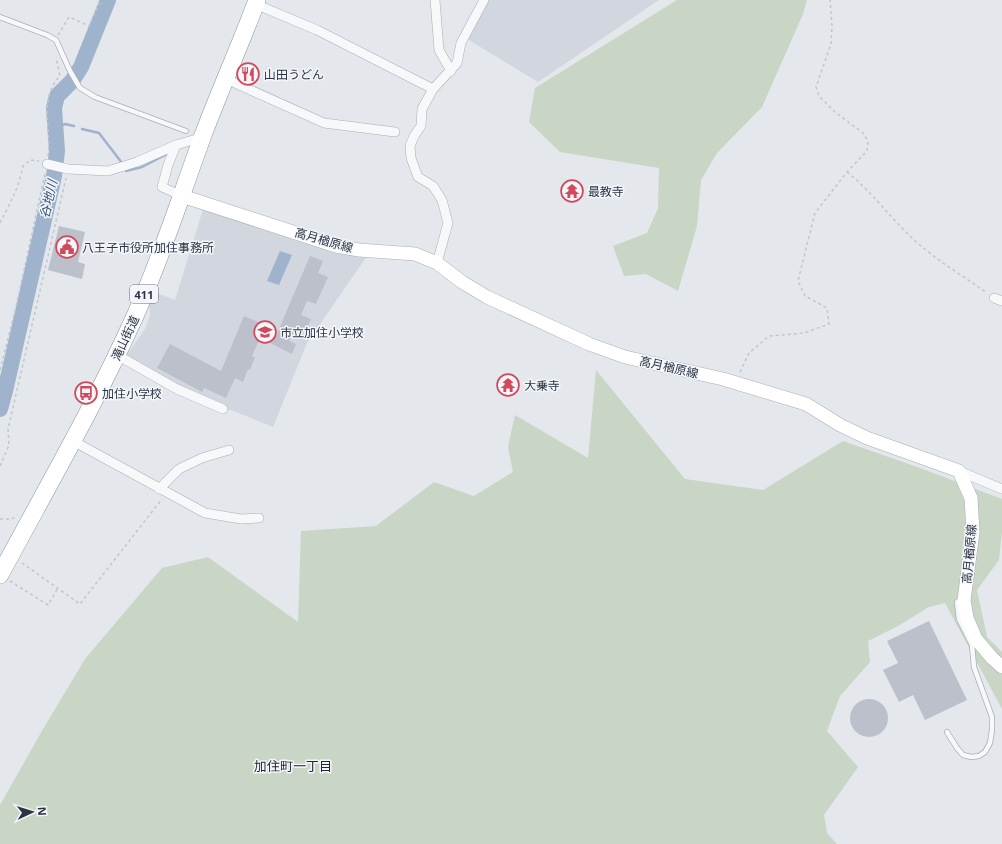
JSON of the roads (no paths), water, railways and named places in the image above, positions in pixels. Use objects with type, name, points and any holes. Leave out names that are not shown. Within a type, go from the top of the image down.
[{"type":"highway","name":"滝山街道","points":[[3,577],[11,555],[73,441],[136,314],[256,1]]},
{"type":"main road","name":"高月楢原線","points":[[182,196],[336,246],[359,250],[415,254],[438,264],[462,282],[487,297],[589,344],[625,357],[735,382],[806,404],[840,425],[867,438],[959,471],[971,498],[972,505],[972,532],[964,600],[967,618],[976,639],[992,658],[1002,667]]},
{"type":"street","points":[[435,0],[439,50],[451,71]]},
{"type":"street","points":[[438,264],[448,223],[442,200],[433,186],[418,177],[411,158],[410,146],[414,136],[421,126],[422,109],[434,89],[457,63],[461,43],[484,0]]},
{"type":"street","points":[[256,1],[434,89]]},
{"type":"street","points":[[226,79],[324,124],[395,132]]},
{"type":"street","points":[[48,164],[66,169],[108,171],[137,162],[176,145],[203,137]]},
{"type":"street","points":[[176,145],[168,165],[162,187],[182,196]]},
{"type":"street","points":[[117,355],[177,389],[223,409]]},
{"type":"street","points":[[73,441],[205,513],[241,519],[260,518]]},
{"type":"street","points":[[163,491],[179,469],[202,458],[229,450]]},
{"type":"street","points":[[959,471],[1002,489]]},
{"type":"lane","points":[[0,17],[52,37],[58,44],[70,71],[80,88],[96,97],[186,131]]},
{"type":"lane","points":[[947,732],[956,748],[963,755],[972,758],[985,752],[990,743],[992,717],[974,668],[972,645],[958,619],[957,602],[964,600]]},
{"type":"water","points":[[280,251],[292,255],[279,285],[267,281]]},
{"type":"waterway","name":"谷地川","points":[[0,409],[54,176],[57,151],[54,108],[57,96],[72,81],[81,67],[108,0]]},
{"type":"waterway","points":[[56,128],[65,124],[74,126]]},
{"type":"waterway","points":[[82,129],[99,133],[122,163]]},
{"type":"waterway","points":[[126,171],[142,167],[167,154]]},
{"type":"place","name":"山田うどん","points":[[248,74]]},
{"type":"place","name":"最教寺","points":[[572,191]]},
{"type":"place","name":"八王子市役所加住事務所","points":[[67,247]]},
{"type":"place","name":"市立加住小学校","points":[[265,332]]},
{"type":"place","name":"大乗寺","points":[[508,385]]},
{"type":"place","name":"加住小学校","points":[[86,393]]},
{"type":"district","name":"加住町一丁目","points":[[293,766]]}]
